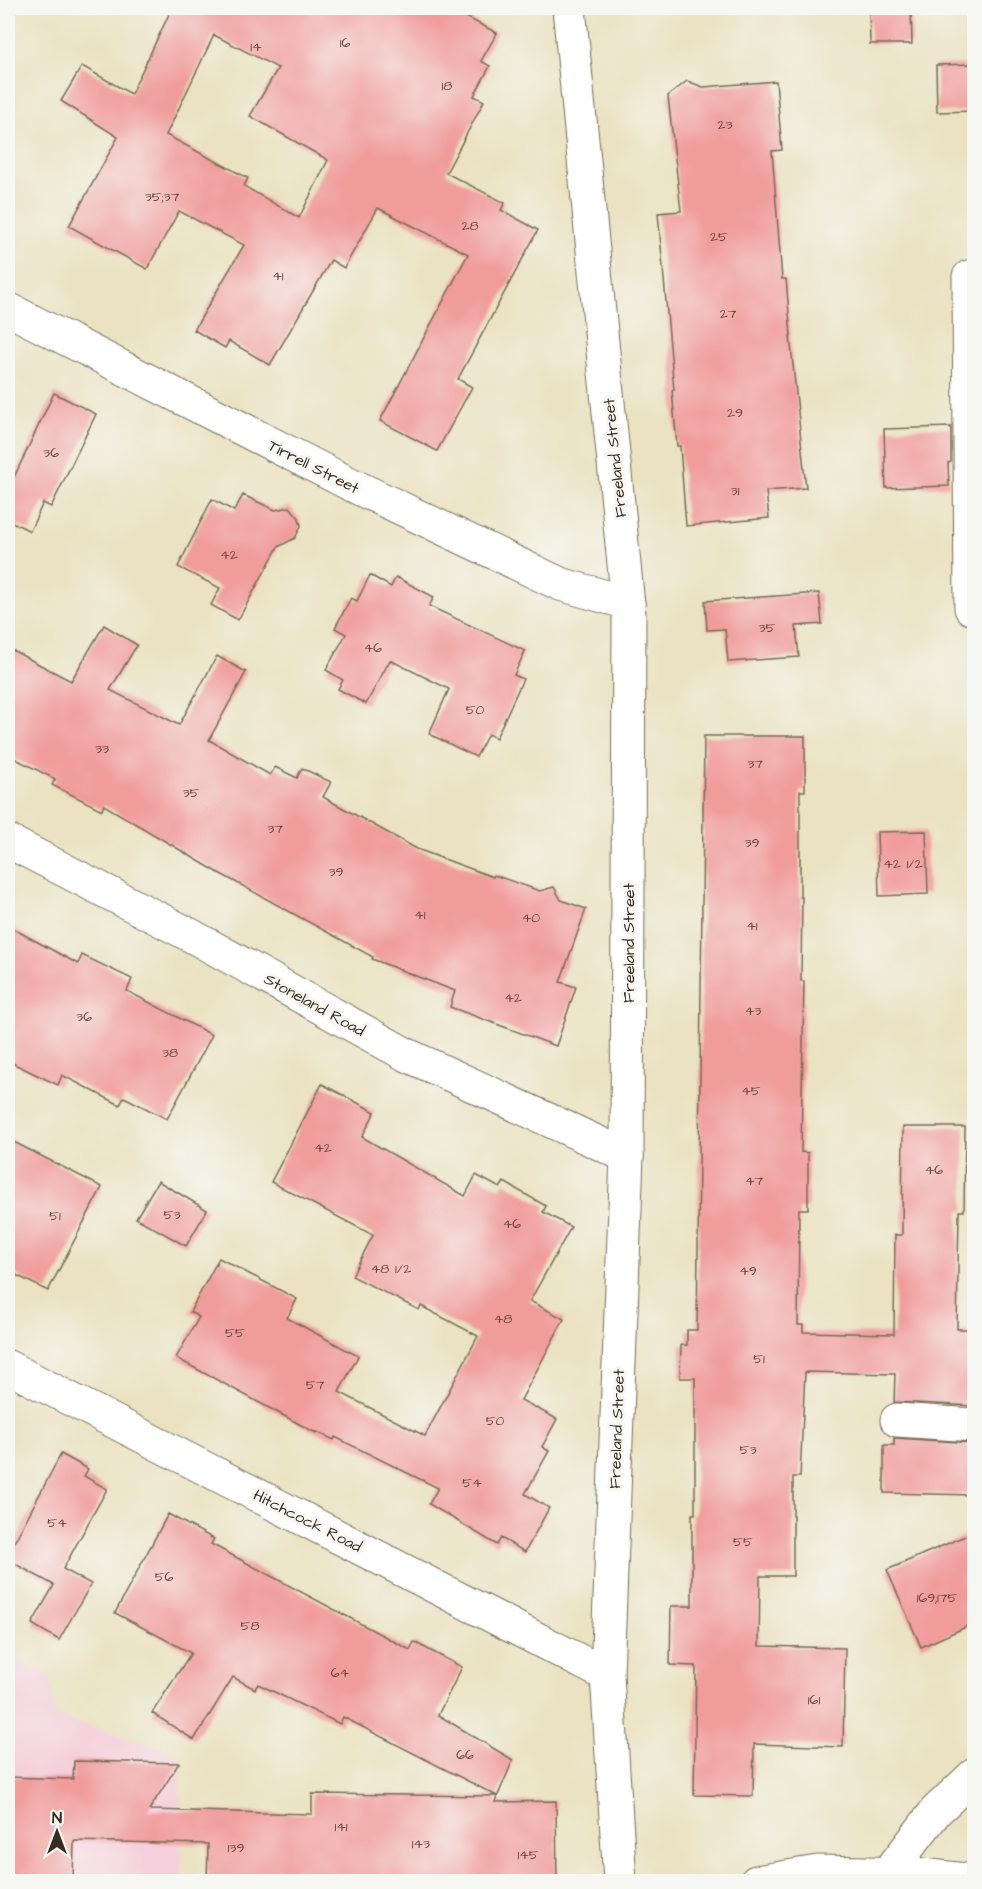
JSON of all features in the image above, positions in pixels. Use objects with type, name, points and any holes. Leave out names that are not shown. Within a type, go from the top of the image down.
[{"type":"street","name":"Freeland Street","points":[[569,8],[628,603],[627,1156],[607,1675],[620,1881]]},
{"type":"street","points":[[975,276],[969,277],[972,340],[971,608],[975,608]]},
{"type":"street","name":"Tirrell Street","points":[[8,309],[392,504],[560,584],[628,603]]},
{"type":"street","name":"Stoneland Road","points":[[8,841],[192,936],[405,1054],[627,1156]]},
{"type":"street","name":"Hitchcock Road","points":[[8,1367],[607,1675]]},
{"type":"street","points":[[897,1420],[975,1425]]},
{"type":"street","points":[[889,1872],[936,1810],[975,1775]]},
{"type":"street","points":[[756,1881],[819,1872],[889,1872],[975,1881]]},
{"type":"shaded area","points":[[8,1658],[49,1675],[55,1716],[179,1753],[182,1881],[8,1881]]},
{"type":"building","points":[[162,8],[449,8],[497,33],[481,61],[490,66],[474,96],[484,101],[446,173],[505,203],[501,210],[538,230],[458,379],[472,387],[437,451],[380,421],[468,254],[378,208],[344,268],[331,260],[270,365],[229,341],[225,348],[194,330],[244,245],[179,211],[147,269],[69,226],[118,137],[61,101],[82,66],[131,94],[170,12]],"holes":[[[214,35],[278,68],[250,116],[328,160],[299,218],[244,186],[248,178],[166,135]]]},
{"type":"building","points":[[869,8],[911,8],[912,44],[870,44]]},
{"type":"building","points":[[975,64],[975,111],[937,112],[936,65]]},
{"type":"building","points":[[687,81],[703,87],[776,81],[782,150],[772,151],[782,279],[786,279],[806,488],[766,491],[769,518],[686,526],[680,446],[677,446],[658,213],[681,211],[668,96]]},
{"type":"building","points":[[54,393],[96,414],[51,507],[43,503],[30,531],[8,520],[8,490]]},
{"type":"building","points":[[951,427],[949,486],[886,488],[884,429]]},
{"type":"building","points":[[243,495],[275,510],[290,507],[299,518],[301,526],[295,538],[278,547],[238,620],[211,605],[220,588],[178,567],[212,499],[234,511]]},
{"type":"building","points":[[370,575],[391,587],[396,577],[434,597],[429,606],[525,651],[514,675],[523,679],[496,738],[488,734],[476,757],[429,734],[449,689],[390,660],[366,704],[338,689],[343,680],[326,670],[346,634],[335,628],[351,598],[357,601]]},
{"type":"building","points":[[819,593],[822,624],[796,626],[799,657],[728,662],[725,629],[707,630],[705,601]]},
{"type":"building","points":[[104,625],[137,645],[110,690],[179,725],[217,656],[246,672],[209,740],[270,775],[275,767],[297,778],[302,768],[331,782],[323,797],[417,849],[493,877],[494,875],[540,891],[554,887],[561,900],[586,909],[560,982],[576,987],[556,1046],[450,1007],[455,991],[372,959],[373,957],[219,873],[104,805],[102,810],[52,785],[55,779],[8,755],[8,648],[71,681]]},
{"type":"building","points":[[704,736],[805,736],[805,791],[800,791],[801,981],[804,981],[801,1152],[808,1153],[808,1209],[799,1209],[798,1325],[803,1325],[803,1332],[894,1334],[895,1235],[902,1235],[903,1127],[965,1127],[964,1211],[959,1211],[957,1329],[975,1329],[975,1406],[894,1402],[895,1374],[805,1372],[800,1477],[793,1477],[793,1576],[760,1576],[759,1646],[845,1648],[843,1747],[754,1744],[753,1796],[694,1795],[696,1666],[670,1665],[671,1606],[692,1606],[695,1378],[680,1378],[681,1345],[687,1345],[687,1330],[697,1330]]},
{"type":"building","points":[[926,831],[928,894],[879,896],[877,832]]},
{"type":"building","points":[[8,926],[78,964],[82,955],[132,979],[127,991],[212,1035],[167,1119],[124,1097],[120,1105],[62,1075],[58,1085],[8,1061]]},
{"type":"building","points":[[322,1084],[375,1112],[362,1137],[465,1196],[476,1175],[500,1188],[504,1182],[546,1206],[543,1212],[571,1227],[530,1301],[564,1319],[521,1400],[557,1419],[542,1447],[549,1451],[525,1494],[549,1508],[525,1552],[501,1538],[497,1545],[429,1504],[438,1488],[335,1437],[334,1440],[316,1433],[176,1358],[199,1317],[190,1312],[219,1258],[297,1299],[287,1318],[358,1356],[339,1392],[425,1436],[478,1336],[421,1306],[419,1310],[352,1276],[373,1235],[271,1182]]},
{"type":"building","points":[[8,1139],[102,1187],[48,1291],[8,1271]]},
{"type":"building","points":[[158,1181],[207,1210],[186,1246],[136,1218]]},
{"type":"building","points":[[894,1438],[975,1443],[975,1495],[884,1493],[884,1445],[894,1445]]},
{"type":"building","points":[[61,1454],[88,1469],[84,1476],[107,1489],[63,1569],[91,1584],[59,1640],[32,1624],[54,1585],[8,1560],[8,1554]]},
{"type":"building","points":[[168,1514],[214,1539],[211,1544],[410,1650],[414,1642],[462,1667],[438,1715],[513,1760],[495,1802],[556,1801],[557,1881],[207,1881],[208,1844],[74,1841],[73,1881],[8,1881],[8,1777],[73,1779],[74,1761],[179,1763],[149,1810],[312,1814],[312,1794],[497,1796],[343,1717],[340,1724],[258,1684],[255,1689],[233,1677],[194,1740],[152,1713],[191,1653],[115,1613]]},
{"type":"building","points":[[967,1535],[975,1552],[975,1623],[921,1647],[887,1570]]}]
